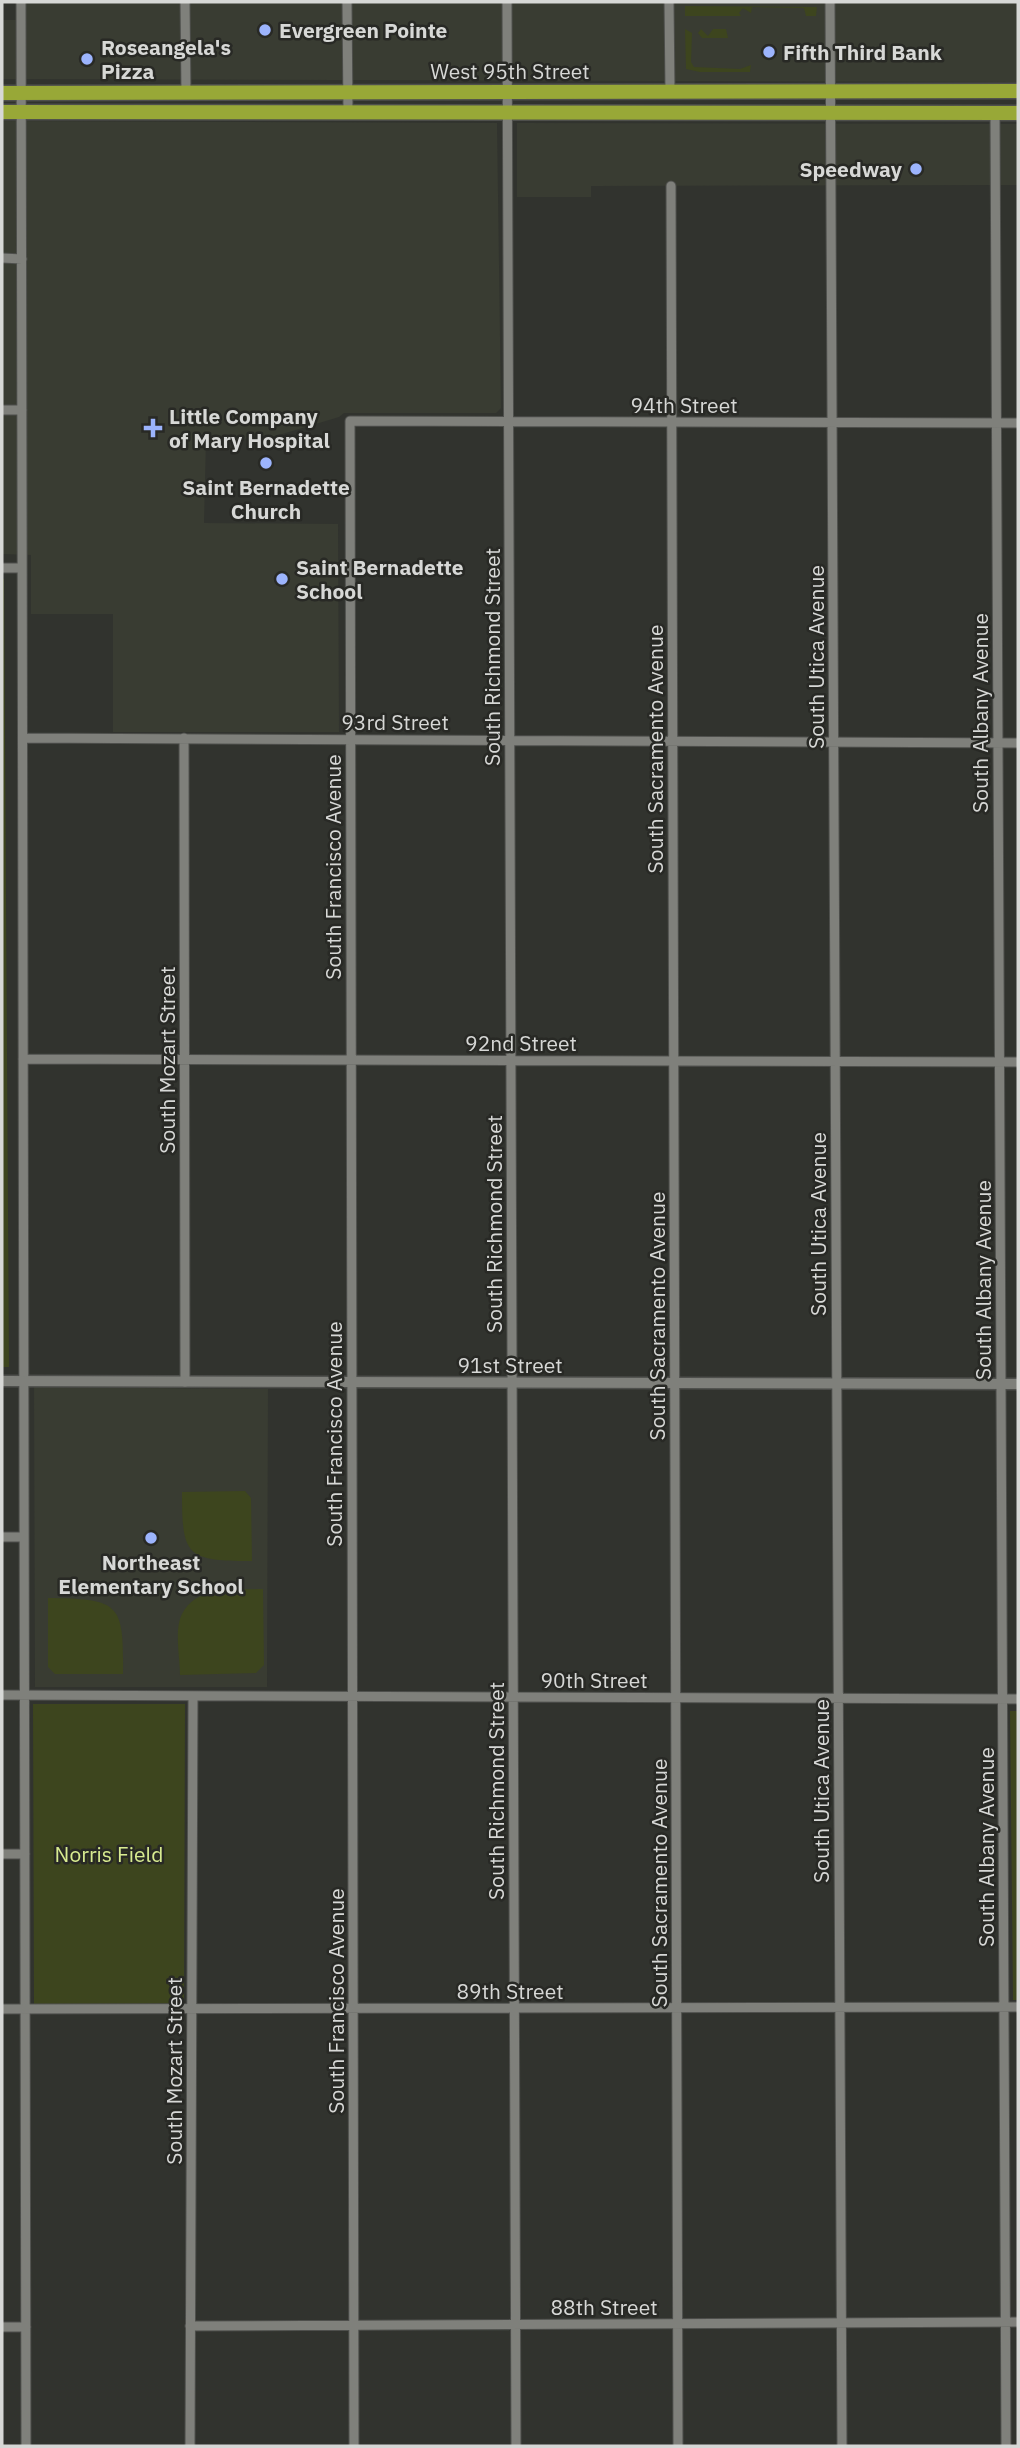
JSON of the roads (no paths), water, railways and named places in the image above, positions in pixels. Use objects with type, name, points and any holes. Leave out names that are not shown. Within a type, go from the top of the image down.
[{"type":"main road","name":"West 95th Street","points":[[2,93],[1018,91]]},
{"type":"main road","name":"West 95th Street","points":[[2,112],[1018,113]]},
{"type":"street","points":[[21,2],[26,2446]]},
{"type":"street","points":[[185,2],[186,93]]},
{"type":"street","points":[[347,2],[348,112]]},
{"type":"street","name":"South Richmond Street","points":[[507,2],[516,2446]]},
{"type":"street","points":[[669,2],[670,91]]},
{"type":"street","name":"South Utica Avenue","points":[[830,2],[842,2446]]},
{"type":"street","name":"South Albany Avenue","points":[[995,113],[1006,2446]]},
{"type":"street","name":"South Sacramento Avenue","points":[[671,186],[678,2446]]},
{"type":"street","points":[[2,258],[22,259]]},
{"type":"street","points":[[2,410],[22,410]]},
{"type":"street","name":"94th Street","points":[[350,421],[1018,423]]},
{"type":"street","name":"South Francisco Avenue","points":[[350,421],[354,2446]]},
{"type":"street","points":[[2,568],[22,568]]},
{"type":"street","name":"93rd Street","points":[[23,738],[1018,743]]},
{"type":"street","name":"South Mozart Street","points":[[184,738],[186,1382]]},
{"type":"street","name":"92nd Street","points":[[23,1059],[1018,1062]]},
{"type":"street","name":"91st Street","points":[[2,1381],[1018,1384]]},
{"type":"street","points":[[2,1537],[24,1537]]},
{"type":"street","name":"90th Street","points":[[2,1695],[1018,1699]]},
{"type":"street","name":"South Mozart Street","points":[[190,2446],[193,1696]]},
{"type":"street","points":[[2,1854],[25,1854]]},
{"type":"street","name":"89th Street","points":[[2,2009],[1018,2007]]},
{"type":"street","name":"88th Street","points":[[190,2326],[1018,2322]]},
{"type":"street","points":[[2,2327],[26,2327]]},
{"type":"place","name":"Evergreen Pointe","points":[[265,30]]},
{"type":"place","name":"Fifth Third Bank","points":[[769,52]]},
{"type":"place","name":"Roseangela's Pizza","points":[[87,59]]},
{"type":"place","name":"Speedway","points":[[916,169]]},
{"type":"place","name":"Little Company of Mary Hospital","points":[[153,428]]},
{"type":"place","name":"Saint Bernadette Church","points":[[266,463]]},
{"type":"place","name":"Saint Bernadette School","points":[[282,579]]},
{"type":"place","name":"Northeast Elementary School","points":[[151,1538]]},
{"type":"park label","name":"Norris Field","points":[[109,1854]]}]
